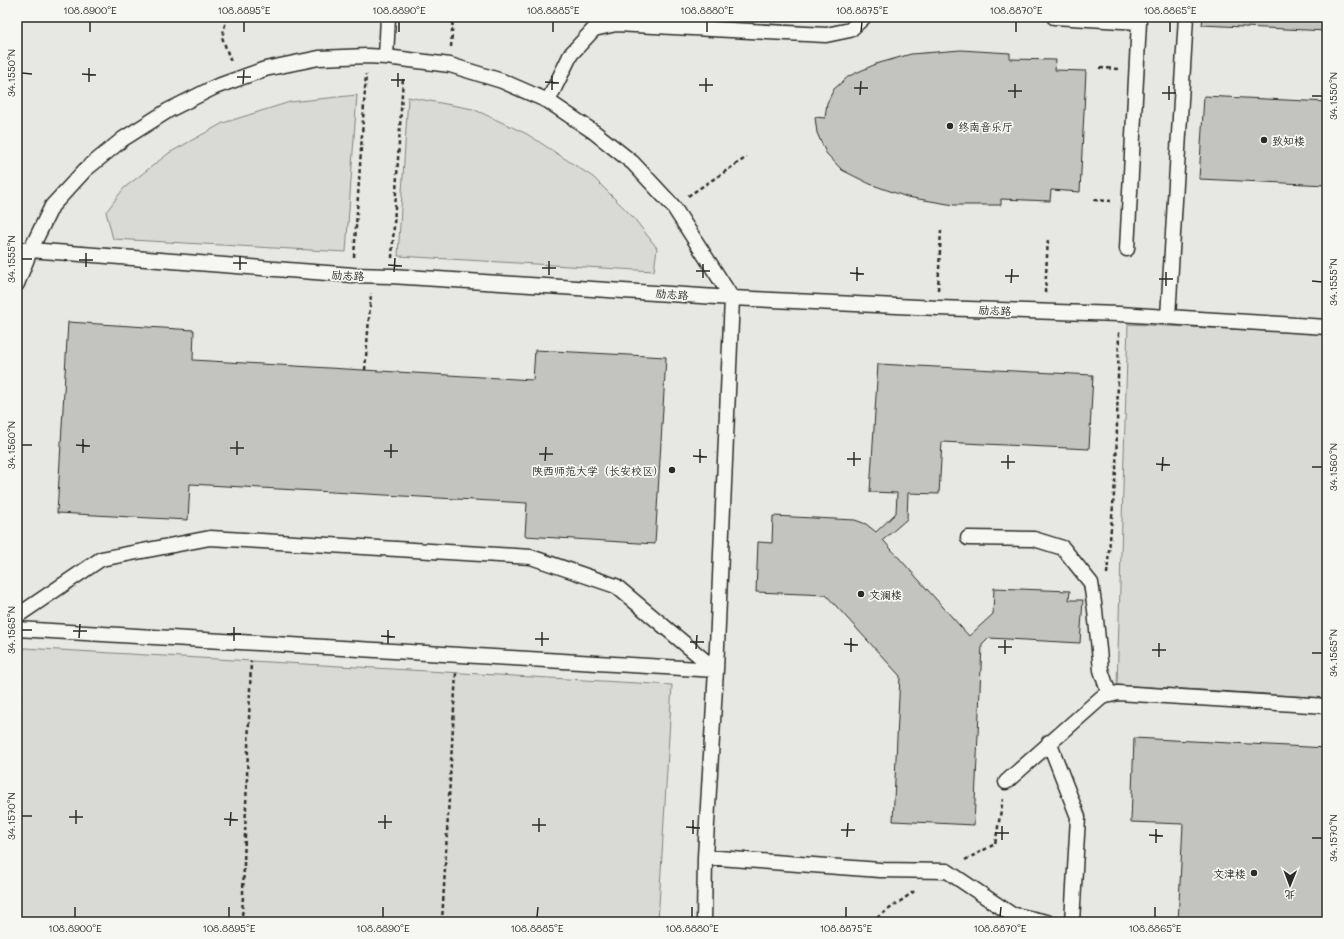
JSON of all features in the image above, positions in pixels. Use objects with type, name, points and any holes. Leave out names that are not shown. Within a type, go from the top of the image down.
[{"type":"lane","points":[[386,57],[388,17]]},
{"type":"lane","points":[[548,101],[571,54],[594,30],[616,24],[826,35],[850,30],[864,17]]},
{"type":"lane","points":[[1054,17],[1139,22],[1127,248]]},
{"type":"lane","points":[[1168,317],[1186,17]]},
{"type":"lane","points":[[17,284],[24,250],[52,206],[85,170],[123,139],[169,110],[215,87],[265,69],[319,58],[367,56],[404,59],[450,65],[502,81],[548,101],[594,132],[633,163],[673,206],[732,298],[716,670],[705,857],[704,922]]},
{"type":"lane","name":"励志路","points":[[24,250],[353,276],[391,276],[732,298],[938,308],[1120,314],[1327,327]]},
{"type":"lane","points":[[17,616],[101,559],[210,538],[531,557],[616,586],[716,670]]},
{"type":"lane","points":[[968,538],[1034,539],[1063,548],[1091,584],[1101,670],[1108,694]]},
{"type":"lane","points":[[17,629],[716,670]]},
{"type":"lane","points":[[1006,782],[1049,742],[1102,697],[1108,694],[1118,693],[1327,706]]},
{"type":"lane","points":[[1049,742],[1078,817],[1072,922]]},
{"type":"lane","points":[[705,857],[880,870],[947,870],[1011,914],[1047,922]]},
{"type":"path","points":[[227,17],[222,37],[237,79]]},
{"type":"path","points":[[452,28],[453,17]]},
{"type":"path","points":[[353,276],[367,56]]},
{"type":"path","points":[[391,276],[404,59]]},
{"type":"path","points":[[704,186],[747,156]]},
{"type":"path","points":[[939,273],[941,230]]},
{"type":"path","points":[[1046,280],[1048,238]]},
{"type":"path","points":[[365,370],[372,276]]},
{"type":"path","points":[[1093,594],[1106,584],[1116,471],[1120,314]]},
{"type":"path","points":[[242,922],[252,642]]},
{"type":"path","points":[[442,922],[457,654]]},
{"type":"shaded area","name":"陕西师范大学（长安校区）","points":[[17,17],[1327,17],[1327,922],[17,922]]},
{"type":"shaded area","points":[[357,95],[346,252],[113,239],[106,212],[124,188],[169,153],[223,123],[290,102]]},
{"type":"shaded area","points":[[408,97],[473,109],[527,134],[593,177],[633,217],[657,248],[654,271],[398,256]]},
{"type":"shaded area","points":[[1128,324],[1327,334],[1327,698],[1117,685]]},
{"type":"shaded area","points":[[24,648],[672,685],[658,922],[17,922],[17,766]]},
{"type":"building","points":[[1203,17],[1327,17],[1327,31],[1202,25]]},
{"type":"building","name":"终南音乐厅","points":[[961,50],[1010,53],[1010,59],[1056,60],[1055,70],[1086,71],[1080,192],[1051,190],[1050,201],[1001,199],[1001,205],[954,205],[907,197],[870,184],[842,170],[826,153],[817,133],[815,117],[825,118],[827,103],[834,89],[849,76],[876,64],[911,54]]},
{"type":"building","name":"致知楼","points":[[1204,96],[1327,102],[1327,185],[1199,179]]},
{"type":"building","points":[[68,322],[194,330],[193,360],[533,380],[535,350],[666,357],[655,544],[525,536],[527,503],[190,484],[188,520],[57,513]]},
{"type":"building","name":"文澜楼","points":[[878,364],[1093,375],[1089,449],[942,442],[939,494],[908,493],[907,519],[883,540],[969,636],[993,614],[994,588],[1070,591],[1069,600],[1083,600],[1080,643],[989,638],[982,645],[974,825],[893,821],[900,676],[826,595],[756,592],[758,542],[772,543],[773,516],[855,520],[866,524],[876,532],[896,513],[897,493],[870,492]]},
{"type":"building","name":"文津楼","points":[[1134,738],[1327,748],[1327,922],[1178,922],[1183,824],[1131,822]]},
{"type":"place","name":"终南音乐厅","points":[[950,126]]},
{"type":"place","name":"致知楼","points":[[1264,140]]},
{"type":"place","name":"陕西师范大学（长安校区）","points":[[672,470]]},
{"type":"place","name":"文澜楼","points":[[861,594]]},
{"type":"place","name":"文津楼","points":[[1254,873]]}]
